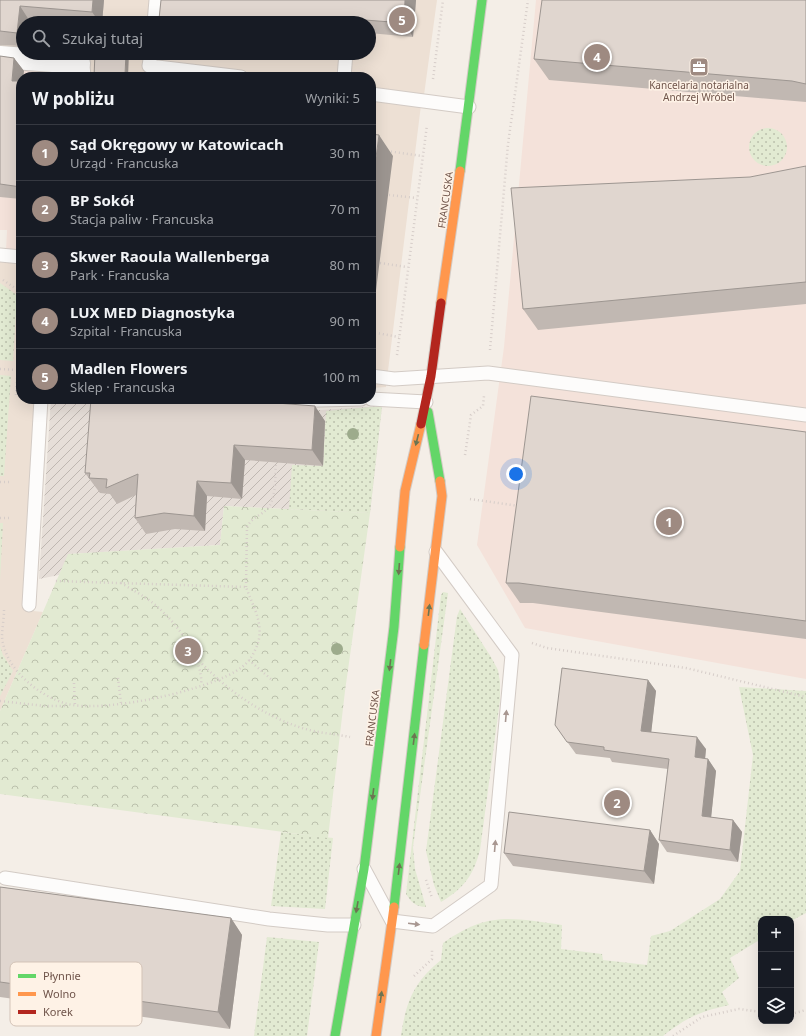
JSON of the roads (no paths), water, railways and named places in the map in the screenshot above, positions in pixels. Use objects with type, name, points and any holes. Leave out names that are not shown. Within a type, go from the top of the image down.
[{"type":"street","name":"FRANCUSKA","points":[[335,1036],[364,869],[394,627],[405,491],[431,376],[469,107],[482,0]]},
{"type":"street","points":[[0,58],[81,70]]},
{"type":"street","name":"FRANCUSKA","points":[[376,1036],[392,921],[442,496],[426,402]]},
{"type":"lane","points":[[155,16],[156,0]]},
{"type":"lane","points":[[150,60],[149,66],[199,72]]},
{"type":"lane","points":[[344,72],[345,60]]},
{"type":"lane","points":[[376,95],[469,107]]},
{"type":"lane","points":[[0,255],[16,257]]},
{"type":"lane","points":[[376,377],[394,379],[488,373],[806,415]]},
{"type":"lane","points":[[376,398],[426,402]]},
{"type":"lane","points":[[29,605],[41,404]]},
{"type":"lane","points":[[364,869],[392,921],[433,926],[491,885],[512,655],[436,552]]},
{"type":"lane","points":[[5,878],[269,919],[328,925],[354,925]]},
{"type":"place","name":"Madlen Flowers","points":[[402,20]]},
{"type":"place","name":"LUX MED Diagnostyka","points":[[597,57]]},
{"type":"place","name":"Kancelaria notarialna Andrzej Wróbel","points":[[699,67]]},
{"type":"place","name":"Sąd Okręgowy w Katowicach","points":[[669,522]]},
{"type":"place","name":"Skwer Raoula Wallenberga","points":[[188,651]]},
{"type":"place","name":"BP Sokół","points":[[617,803]]}]
